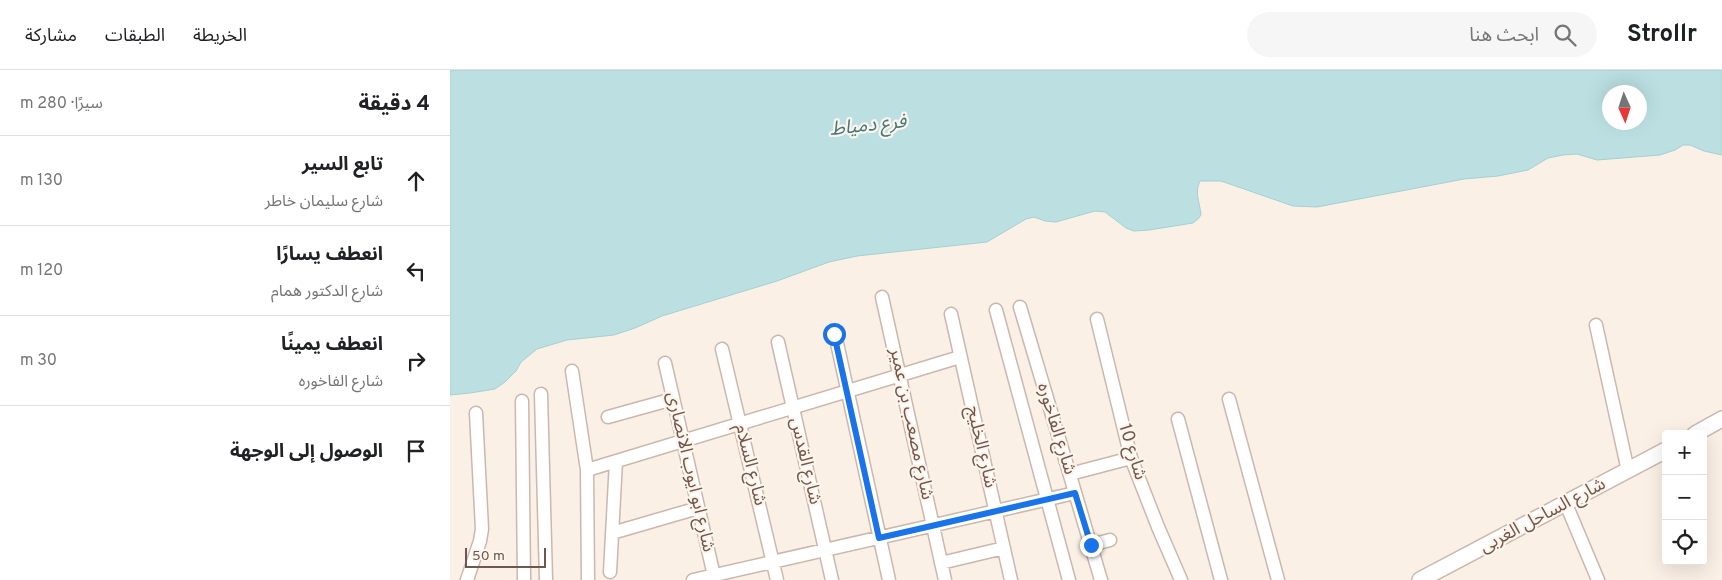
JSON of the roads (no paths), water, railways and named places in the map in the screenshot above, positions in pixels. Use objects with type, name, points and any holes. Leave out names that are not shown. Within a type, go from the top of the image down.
[{"type":"street","name":"شارع مصعب بن عمير","points":[[882,297],[945,580]]},
{"type":"street","name":"شارع الفاخوره","points":[[1020,307],[1102,580]]},
{"type":"street","points":[[996,310],[1069,580]]},
{"type":"street","name":"شارع الخليج","points":[[951,314],[1011,580]]},
{"type":"street","name":"شارع 10","points":[[1097,319],[1131,458],[1181,580]]},
{"type":"street","points":[[1596,324],[1628,471]]},
{"type":"street","points":[[834,334],[889,580]]},
{"type":"street","name":"شارع القدس","points":[[778,342],[832,580]]},
{"type":"street","name":"شارع السلام","points":[[722,349],[777,580]]},
{"type":"street","points":[[587,470],[960,357]]},
{"type":"street","name":"شارع ابو ايوب الانصارى","points":[[665,363],[714,578]]},
{"type":"street","points":[[572,371],[587,470],[588,580]]},
{"type":"street","points":[[541,394],[546,580]]},
{"type":"street","points":[[608,417],[674,399]]},
{"type":"street","points":[[1229,399],[1278,580]]},
{"type":"street","points":[[522,401],[524,580]]},
{"type":"street","points":[[467,580],[482,530],[476,412]]},
{"type":"street","points":[[1178,419],[1221,580]]},
{"type":"street","points":[[1702,430],[1722,419]]},
{"type":"street","name":"شارع الساحل الغربى","points":[[1420,580],[1440,576],[1566,504],[1662,452]]},
{"type":"street","points":[[1070,474],[1131,458]]},
{"type":"street","points":[[610,572],[616,461]]},
{"type":"street","points":[[693,580],[714,578],[773,562],[1075,493]]},
{"type":"street","points":[[1566,504],[1598,580]]},
{"type":"street","points":[[612,533],[698,508]]},
{"type":"street","points":[[1091,545],[1110,540]]},
{"type":"street","points":[[941,563],[1004,548]]},
{"type":"water","name":"فرع دمياط","points":[[450,70],[1722,70],[1722,155],[1704,151],[1690,145],[1683,145],[1660,155],[1597,160],[1577,154],[1563,155],[1548,158],[1528,170],[1498,176],[1464,179],[1317,207],[1293,206],[1221,181],[1200,181],[1197,194],[1201,215],[1193,223],[1134,231],[1126,228],[1105,212],[1095,211],[1056,222],[1034,217],[1026,219],[987,242],[857,256],[829,262],[777,281],[662,316],[614,335],[567,340],[537,349],[521,362],[516,371],[505,382],[495,389],[450,395]]}]
